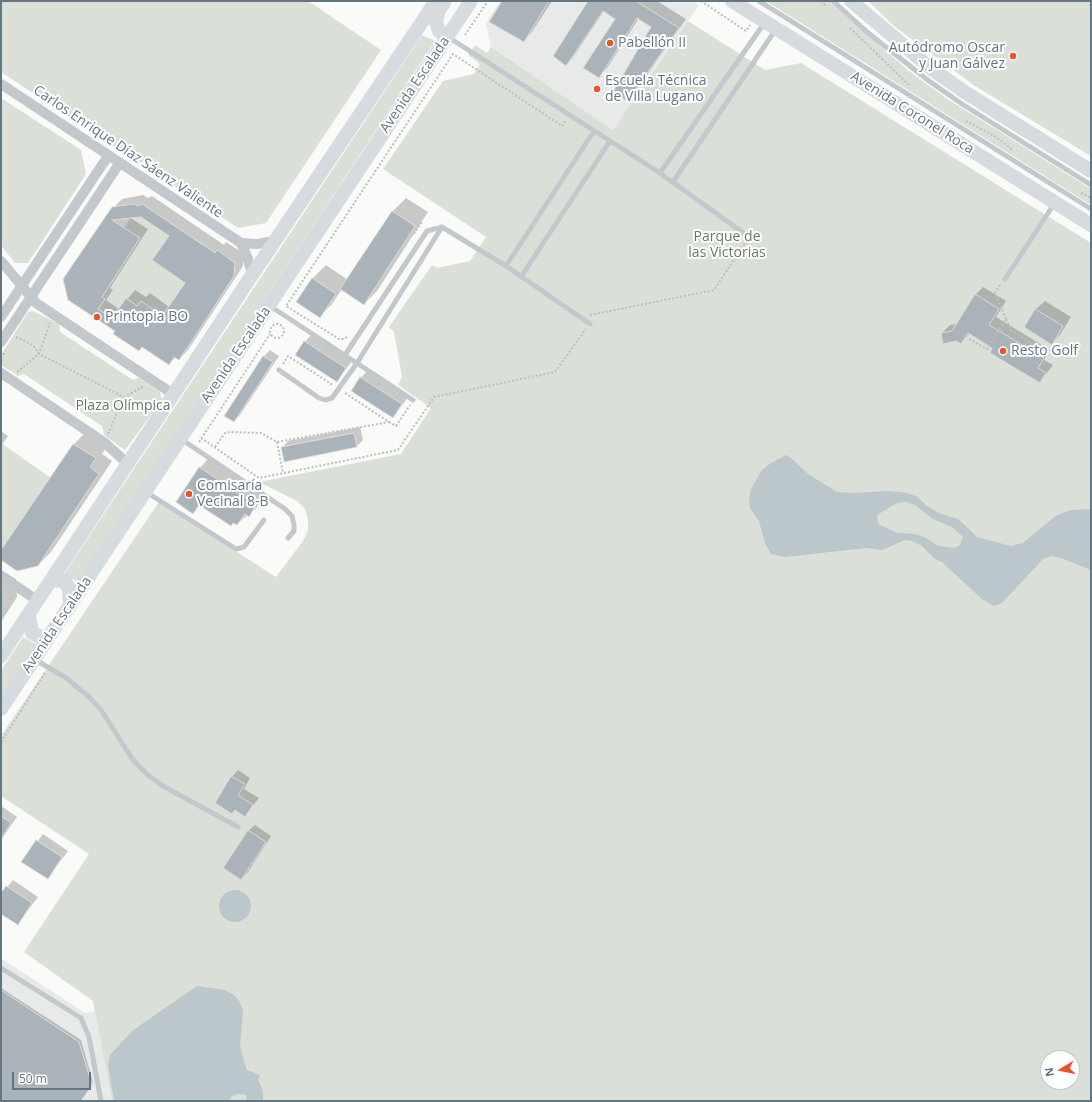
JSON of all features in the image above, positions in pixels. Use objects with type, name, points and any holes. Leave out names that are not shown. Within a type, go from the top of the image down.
[{"type":"main road","name":"Avenida Escalada","points":[[1,656],[274,241],[436,1]]},
{"type":"main road","points":[[446,1],[439,10],[436,22],[439,31],[447,36]]},
{"type":"main road","points":[[458,20],[460,5],[463,1]]},
{"type":"main road","name":"Avenida Escalada","points":[[1,709],[470,1]]},
{"type":"main road","name":"Avenida Coronel Roca","points":[[732,1],[1091,225]]},
{"type":"main road","points":[[851,1],[933,70],[966,93],[1091,171]]},
{"type":"main road","points":[[52,580],[65,581],[69,589],[70,606]]},
{"type":"main road","points":[[29,615],[32,633],[40,637],[49,636]]},
{"type":"street","name":"Carlos Enrique Díaz Sáenz Valiente","points":[[1,84],[119,164],[240,243]]},
{"type":"street","points":[[1,317],[108,156]]},
{"type":"street","points":[[4,338],[119,164]]},
{"type":"street","points":[[252,275],[248,259],[240,243],[258,244],[274,241]]},
{"type":"street","points":[[1,261],[21,287],[52,315],[154,380],[173,394]]},
{"type":"street","points":[[5,376],[105,444],[127,463]]},
{"type":"street","points":[[1,576],[38,601]]},
{"type":"lane","points":[[759,1],[1091,209]]},
{"type":"lane","points":[[833,1],[867,32],[929,81],[962,104],[1091,185]]},
{"type":"lane","points":[[660,173],[771,25]]},
{"type":"lane","points":[[673,182],[771,25]]},
{"type":"lane","points":[[447,36],[660,173],[749,236]]},
{"type":"lane","points":[[506,266],[594,131]]},
{"type":"lane","points":[[521,277],[610,140]]},
{"type":"lane","points":[[1004,279],[1055,203]]},
{"type":"lane","points":[[345,355],[427,231],[442,227],[506,266],[590,324]]},
{"type":"lane","points":[[279,370],[319,398],[325,400],[332,398],[357,363],[442,227]]},
{"type":"lane","points":[[269,305],[414,400]]},
{"type":"lane","points":[[181,438],[285,508],[292,516],[294,525],[294,531],[288,538]]},
{"type":"lane","points":[[146,491],[236,549],[244,547],[264,520]]},
{"type":"lane","points":[[34,659],[48,669],[66,678],[102,710],[133,760],[148,775],[164,786],[238,827]]},
{"type":"lane","points":[[1,968],[81,1018],[89,1037],[101,1101]]},
{"type":"path","points":[[465,35],[488,1]]},
{"type":"path","points":[[700,1],[746,31]]},
{"type":"path","points":[[347,337],[344,339],[339,339],[286,306],[454,54],[562,126],[570,116]]},
{"type":"path","points":[[413,237],[421,223],[431,230]]},
{"type":"path","points":[[579,317],[714,290],[749,236]]},
{"type":"path","points":[[1004,279],[995,293],[1011,330],[1037,347]]},
{"type":"path","points":[[5,376],[39,354],[52,315]]},
{"type":"path","points":[[969,339],[987,350],[1006,318]]},
{"type":"path","points":[[195,448],[270,334],[270,327],[277,323],[284,327],[283,335],[280,337],[277,338],[270,334]]},
{"type":"path","points":[[201,438],[259,478],[398,450],[434,397],[555,372],[590,324]]},
{"type":"path","points":[[4,338],[33,344],[39,354],[124,397]]},
{"type":"path","points":[[279,370],[288,356],[396,426],[414,400]]},
{"type":"path","points":[[105,444],[124,397],[154,380]]},
{"type":"path","points":[[215,447],[225,433],[230,432],[261,433],[277,442],[389,422]]},
{"type":"path","points":[[277,442],[283,473]]},
{"type":"path","points":[[1,742],[48,669]]},
{"type":"shaded area","name":"Escuela Técnica de Villa Lugano","points":[[500,1],[693,1],[699,5],[613,130],[491,47],[486,23]]},
{"type":"shaded area","points":[[786,455],[808,474],[837,492],[856,493],[887,491],[907,493],[916,496],[928,507],[942,514],[958,519],[977,537],[1011,546],[1023,543],[1053,518],[1062,513],[1071,510],[1091,509],[1091,570],[1061,558],[1051,556],[1043,559],[1002,603],[994,606],[983,600],[942,562],[935,559],[922,546],[912,541],[905,540],[882,550],[866,548],[785,557],[771,554],[765,543],[759,521],[750,508],[749,500],[751,489],[762,470]],"holes":[[[905,502],[915,505],[933,519],[952,527],[963,537],[960,545],[955,548],[937,545],[924,537],[915,534],[897,533],[878,524],[877,515],[897,503]]]},
{"type":"shaded area","points":[[232,890],[238,890],[248,897],[251,906],[250,912],[244,919],[238,922],[232,922],[222,915],[219,909],[219,903],[226,893]]},
{"type":"shaded area","points":[[1,958],[85,1013],[95,1011],[112,1101],[1,1101]]},
{"type":"shaded area","points":[[197,986],[225,990],[234,995],[239,1001],[243,1010],[240,1046],[247,1070],[260,1075],[258,1080],[263,1091],[263,1101],[247,1101],[246,1095],[239,1094],[232,1096],[229,1101],[114,1101],[108,1065],[110,1055],[132,1031]]},
{"type":"green space","points":[[1,1],[308,1],[381,50],[266,223],[238,228],[1,72]]},
{"type":"green space","points":[[766,1],[829,1],[909,71],[946,98],[1091,189],[1091,205]]},
{"type":"green space","name":"Autódromo Oscar y Juan Gálvez","points":[[868,1],[1091,1],[1091,156],[975,86],[894,26]]},
{"type":"green space","name":"Parque de las Victorias","points":[[688,21],[765,70],[801,63],[1091,243],[1091,1101],[112,1101],[93,1001],[24,952],[89,854],[1,796],[1,736],[159,502],[276,577],[303,541],[308,530],[308,519],[305,509],[297,501],[259,482],[401,454],[431,408],[398,385],[402,377],[394,332],[389,327],[432,265],[437,268],[470,261],[486,237],[383,169],[443,81],[474,74],[480,64],[468,55],[475,45],[487,53],[491,47],[613,130]]},
{"type":"green space","points":[[422,35],[435,41],[78,582],[64,574]]},
{"type":"green space","points":[[1,98],[81,150],[86,174],[28,263],[15,263],[1,245]]},
{"type":"green space","points":[[141,217],[169,236],[152,260],[185,283],[162,316],[141,302],[137,306],[126,298],[117,310],[127,317],[121,325],[98,309],[91,290],[92,277],[109,287],[140,238],[124,228],[130,218]]},
{"type":"green space","name":"Plaza Olímpica","points":[[33,311],[59,324],[60,332],[133,380],[139,378],[160,392],[162,400],[125,450],[104,435],[102,426],[24,374],[18,376],[1,365],[1,355],[28,312]]},
{"type":"green space","points":[[1,443],[51,478],[1,550]]},
{"type":"green space","points":[[23,637],[36,644],[1,698],[1,671]]},
{"type":"building","points":[[502,1],[549,1],[524,42],[489,22]]},
{"type":"building","points":[[588,1],[636,1],[679,28],[627,101],[613,92],[651,27],[637,18],[599,78],[583,68],[615,19],[603,11],[566,66],[553,56]]},
{"type":"building","points":[[134,204],[138,206],[142,204],[215,253],[217,250],[235,263],[234,276],[205,321],[179,360],[174,357],[169,365],[142,347],[139,351],[113,334],[115,331],[68,300],[63,279],[112,207]],"holes":[[[141,217],[169,236],[152,260],[185,283],[162,316],[141,301],[137,306],[126,298],[112,318],[98,309],[105,299],[102,297],[140,238],[112,220]]]},
{"type":"building","points":[[392,211],[415,226],[364,305],[340,289]]},
{"type":"building","points":[[312,278],[336,294],[320,318],[296,302]]},
{"type":"building","points":[[975,294],[999,309],[989,325],[1044,358],[1038,368],[1046,373],[1040,383],[990,353],[992,348],[968,333],[961,344],[956,341],[943,344],[941,333],[952,331]]},
{"type":"building","points":[[1035,309],[1063,326],[1052,345],[1024,327]]},
{"type":"building","points":[[304,341],[346,368],[337,382],[295,355]]},
{"type":"building","points":[[263,356],[273,362],[234,422],[224,416]]},
{"type":"building","points":[[360,377],[402,404],[393,418],[351,391]]},
{"type":"building","points":[[354,433],[357,447],[284,462],[281,447]]},
{"type":"building","points":[[73,444],[96,458],[90,467],[99,474],[38,566],[17,571],[1,560],[1,550]]},
{"type":"building","points":[[199,467],[256,505],[249,517],[245,514],[237,525],[233,523],[231,526],[199,505],[193,514],[176,502]]},
{"type":"building","points":[[231,776],[245,784],[238,795],[253,805],[245,817],[235,810],[232,814],[215,803]]},
{"type":"building","points":[[1,816],[11,823],[1,839]]},
{"type":"building","points":[[248,830],[266,842],[241,880],[223,868]]},
{"type":"building","points":[[36,840],[62,857],[48,879],[21,862]]},
{"type":"building","points":[[6,886],[32,903],[18,925],[1,914],[1,893]]},
{"type":"building","points":[[1,990],[79,1042],[92,1085],[81,1101],[1,1101]]},
{"type":"place","name":"Pabellón II","points":[[610,43]]},
{"type":"place","name":"Autódromo Oscar y Juan Gálvez","points":[[1013,56]]},
{"type":"place","name":"Escuela Técnica de Villa Lugano","points":[[597,89]]},
{"type":"place","name":"Printopia BO","points":[[97,317]]},
{"type":"place","name":"Resto Golf","points":[[1003,351]]},
{"type":"place","name":"Comisaría Vecinal 8-B","points":[[189,494]]}]
